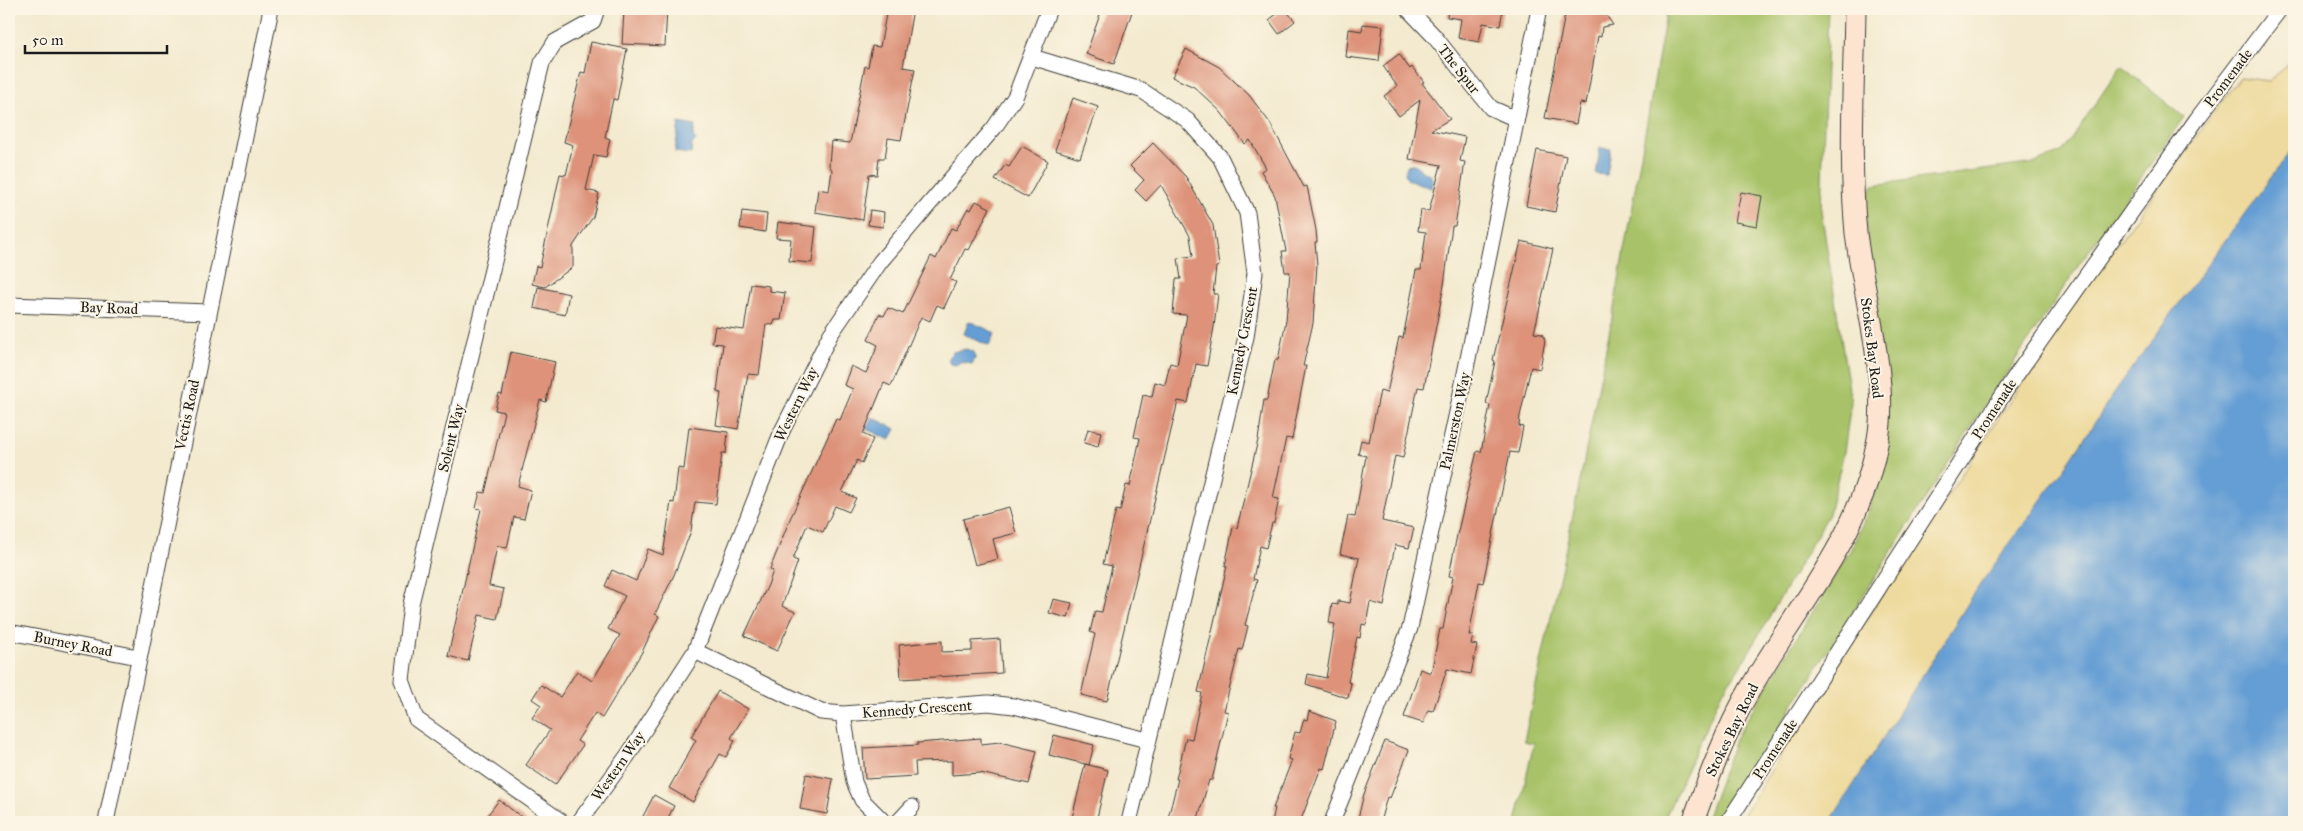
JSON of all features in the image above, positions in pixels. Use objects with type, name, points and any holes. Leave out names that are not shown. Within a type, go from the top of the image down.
[{"type":"street","name":"Vectis Road","points":[[106,822],[271,9]]},
{"type":"street","name":"Solent Way","points":[[562,822],[416,719],[402,680],[411,604],[542,63],[555,42],[594,21],[597,9]]},
{"type":"street","name":"Western Way","points":[[579,822],[628,755],[695,651],[782,431],[830,335],[880,262],[994,128],[1015,96],[1032,57],[1049,9]]},
{"type":"street","name":"The Spur","points":[[1408,9],[1434,36],[1491,108],[1516,119]]},
{"type":"street","name":"Palmerston Way","points":[[1332,822],[1410,628],[1459,403],[1539,9]]},
{"type":"street","name":"Stokes Bay Road","points":[[1693,822],[1716,756],[1749,691],[1843,542],[1862,496],[1878,438],[1880,385],[1854,211],[1855,9]]},
{"type":"street","name":"Promenade","points":[[1728,822],[2012,381],[2185,135],[2280,9]]},
{"type":"street","name":"Kennedy Crescent","points":[[1032,57],[1141,90],[1187,120],[1220,157],[1247,213],[1255,273],[1246,337],[1129,822]]},
{"type":"street","name":"Bay Road","points":[[9,305],[209,312]]},
{"type":"street","name":"Burney Road","points":[[9,632],[138,657]]},
{"type":"street","name":"Kennedy Crescent","points":[[695,651],[821,712],[842,714],[988,703],[1020,706],[1148,740]]},
{"type":"street","points":[[842,714],[854,782],[862,800],[884,822]]},
{"type":"street","points":[[898,822],[912,807]]},
{"type":"green space","points":[[1667,9],[1828,9],[1821,210],[1851,402],[1844,452],[1829,514],[1743,662],[1721,694],[1663,822],[1516,822],[1534,743],[1524,741],[1576,501],[1613,313]]},
{"type":"green space","points":[[2121,66],[2184,117],[2081,262],[1986,404],[1718,822],[1705,822],[1736,737],[1850,551],[1871,505],[1884,439],[1864,207],[1873,185],[2035,163],[2063,151]]},
{"type":"sand","points":[[2294,56],[2294,260],[1907,822],[1739,822],[1857,633],[2076,301],[2240,77],[2268,81],[2285,68]]},
{"type":"water","points":[[679,123],[695,126],[693,137],[696,140],[692,144],[691,154],[675,152]]},
{"type":"water","points":[[2294,146],[2294,822],[1830,822],[1979,586],[2070,460],[2121,383]]},
{"type":"water","points":[[1600,148],[1611,149],[1607,175],[1596,174]]},
{"type":"water","points":[[1415,164],[1423,172],[1430,174],[1432,179],[1431,188],[1407,179],[1405,173],[1407,166]]},
{"type":"water","points":[[969,321],[995,333],[989,346],[964,334]]},
{"type":"water","points":[[966,349],[974,352],[975,359],[972,364],[960,362],[956,365],[950,364],[948,358],[953,352]]},
{"type":"water","points":[[872,417],[896,429],[890,440],[866,429]]},
{"type":"building","points":[[629,9],[667,9],[665,46],[622,44],[624,11],[629,11]]},
{"type":"building","points":[[887,9],[913,9],[903,67],[915,69],[901,140],[888,138],[885,158],[879,158],[877,175],[869,174],[863,220],[815,212],[818,189],[829,191],[832,170],[829,165],[831,141],[850,143],[865,66],[868,67],[872,46],[880,47]]},
{"type":"building","points":[[1102,9],[1133,9],[1114,64],[1086,54]]},
{"type":"building","points":[[1283,9],[1295,21],[1279,34],[1269,20]]},
{"type":"building","points":[[1448,9],[1503,9],[1500,26],[1483,23],[1479,42],[1458,38],[1461,19],[1447,17]]},
{"type":"building","points":[[1566,9],[1607,9],[1606,15],[1613,25],[1602,27],[1601,37],[1598,36],[1586,104],[1580,103],[1576,124],[1545,118]]},
{"type":"building","points":[[1363,24],[1383,26],[1379,61],[1346,57],[1349,29],[1362,31]]},
{"type":"building","points":[[591,42],[627,49],[617,100],[613,99],[605,137],[610,139],[606,157],[594,155],[586,190],[599,193],[593,217],[573,246],[573,267],[545,287],[532,284],[536,266],[540,267],[560,174],[566,175],[573,145],[564,142],[581,72],[585,73]]},
{"type":"building","points":[[1186,49],[1219,67],[1249,95],[1270,123],[1304,187],[1307,186],[1316,230],[1317,265],[1313,323],[1303,366],[1306,366],[1292,439],[1286,438],[1273,498],[1279,499],[1274,523],[1272,523],[1266,548],[1260,546],[1253,579],[1257,580],[1245,625],[1248,626],[1242,650],[1239,649],[1224,711],[1228,712],[1212,780],[1209,780],[1197,822],[1167,822],[1186,738],[1192,739],[1202,693],[1198,692],[1227,566],[1225,566],[1233,527],[1237,528],[1258,440],[1264,400],[1267,400],[1275,360],[1278,360],[1286,321],[1290,272],[1285,272],[1282,251],[1286,251],[1275,196],[1261,171],[1266,168],[1250,140],[1245,144],[1220,111],[1194,87],[1172,77]]},
{"type":"building","points":[[1399,54],[1410,69],[1412,67],[1424,82],[1422,83],[1450,119],[1431,130],[1465,137],[1460,161],[1465,162],[1455,226],[1452,226],[1444,285],[1424,388],[1418,387],[1403,458],[1395,456],[1382,521],[1414,528],[1409,548],[1395,545],[1384,606],[1370,602],[1366,625],[1362,624],[1360,638],[1357,637],[1348,682],[1351,683],[1348,698],[1306,684],[1308,674],[1326,678],[1335,624],[1329,623],[1332,604],[1338,605],[1338,601],[1350,603],[1359,558],[1340,554],[1348,516],[1355,517],[1366,456],[1358,454],[1361,440],[1369,442],[1380,391],[1387,393],[1399,337],[1403,338],[1416,270],[1421,270],[1426,232],[1418,231],[1421,210],[1429,211],[1441,165],[1409,159],[1420,100],[1399,116],[1384,96],[1397,86],[1383,66]]},
{"type":"building","points":[[1073,98],[1098,107],[1080,158],[1055,150]]},
{"type":"building","points":[[1153,143],[1186,177],[1213,225],[1219,266],[1216,267],[1213,294],[1218,294],[1207,366],[1196,364],[1188,403],[1178,401],[1107,701],[1081,695],[1095,634],[1090,632],[1095,611],[1102,612],[1112,566],[1103,564],[1116,510],[1120,511],[1126,485],[1130,486],[1140,438],[1134,437],[1143,395],[1152,397],[1155,382],[1165,385],[1170,363],[1177,365],[1187,315],[1173,314],[1176,279],[1181,279],[1178,258],[1193,256],[1190,236],[1161,185],[1146,201],[1135,190],[1144,180],[1130,166]]},
{"type":"building","points":[[1022,146],[1048,161],[1028,198],[995,180],[1005,165],[1009,167]]},
{"type":"building","points":[[1537,150],[1566,156],[1555,212],[1526,206]]},
{"type":"building","points":[[1741,192],[1762,196],[1757,226],[1735,222]]},
{"type":"building","points":[[976,201],[990,208],[969,250],[965,249],[950,280],[956,282],[944,308],[937,305],[930,321],[921,317],[891,386],[884,383],[863,434],[873,439],[862,463],[857,460],[842,492],[856,498],[849,512],[835,506],[823,532],[807,525],[793,559],[798,561],[782,606],[795,612],[777,651],[744,636],[768,585],[773,571],[770,569],[790,519],[836,419],[840,420],[853,389],[844,385],[851,366],[866,373],[878,345],[868,340],[879,314],[884,316],[888,308],[903,314],[931,256],[936,259],[951,228],[956,230],[968,208],[971,210]]},
{"type":"building","points":[[870,210],[884,212],[883,227],[868,225]]},
{"type":"building","points":[[742,211],[767,214],[765,232],[740,228]]},
{"type":"building","points":[[778,222],[816,227],[812,263],[789,261],[791,239],[776,238]]},
{"type":"building","points":[[1521,241],[1553,249],[1534,333],[1542,334],[1545,340],[1540,369],[1531,367],[1520,416],[1519,426],[1523,427],[1518,453],[1510,452],[1483,583],[1479,582],[1469,635],[1473,635],[1471,644],[1477,645],[1471,674],[1447,669],[1433,711],[1428,710],[1423,723],[1404,717],[1420,669],[1431,673],[1440,629],[1443,629],[1453,577],[1449,576],[1457,535],[1477,451],[1481,452],[1490,405],[1486,404],[1495,361],[1493,360]]},
{"type":"building","points":[[751,284],[769,286],[769,291],[785,293],[781,320],[775,320],[773,325],[766,324],[759,375],[748,374],[738,429],[716,425],[721,393],[717,392],[723,344],[712,343],[715,326],[744,330]]},
{"type":"building","points":[[538,287],[569,294],[565,315],[534,308]]},
{"type":"building","points":[[511,352],[555,362],[546,402],[540,400],[518,486],[531,490],[524,519],[514,517],[507,548],[497,546],[489,586],[504,589],[497,619],[479,615],[468,661],[448,656],[481,509],[476,508],[480,492],[485,493],[504,412],[495,410],[499,394],[502,395]]},
{"type":"building","points":[[689,427],[728,432],[726,453],[722,453],[716,504],[695,502],[691,531],[674,575],[655,614],[659,616],[642,652],[602,718],[595,713],[577,741],[583,745],[555,785],[526,765],[550,730],[532,718],[541,705],[532,699],[541,685],[560,697],[577,671],[592,681],[620,635],[608,629],[625,596],[605,586],[612,570],[636,581],[648,549],[663,555],[671,502],[674,503],[678,468],[684,469]]},
{"type":"building","points":[[1088,429],[1101,432],[1098,447],[1084,443]]},
{"type":"building","points":[[1009,507],[1016,533],[993,539],[998,559],[975,565],[963,519]]},
{"type":"building","points":[[1053,599],[1072,603],[1068,618],[1049,613]]},
{"type":"building","points":[[1000,639],[1002,673],[901,679],[899,645],[942,641],[942,652],[972,651],[972,641]]},
{"type":"building","points":[[718,691],[748,709],[731,738],[735,741],[726,757],[720,754],[693,802],[669,788],[696,740],[691,737]]},
{"type":"building","points":[[1309,711],[1336,721],[1324,769],[1321,768],[1300,822],[1272,822],[1275,808],[1273,808],[1292,760],[1288,759],[1295,732],[1300,733],[1304,719],[1307,720]]},
{"type":"building","points":[[1054,735],[1094,745],[1089,765],[1049,755]]},
{"type":"building","points":[[981,738],[981,744],[1000,742],[1037,751],[1029,784],[980,773],[952,775],[952,761],[915,762],[916,776],[865,779],[863,748],[918,745],[917,743]]},
{"type":"building","points":[[1385,741],[1409,750],[1390,798],[1387,797],[1380,822],[1357,822],[1364,794]]},
{"type":"building","points":[[1085,764],[1108,770],[1096,822],[1071,822]]},
{"type":"building","points":[[806,774],[833,779],[827,814],[800,809]]},
{"type":"building","points":[[654,795],[674,806],[666,822],[640,822]]},
{"type":"building","points":[[499,800],[528,822],[482,822]]}]
